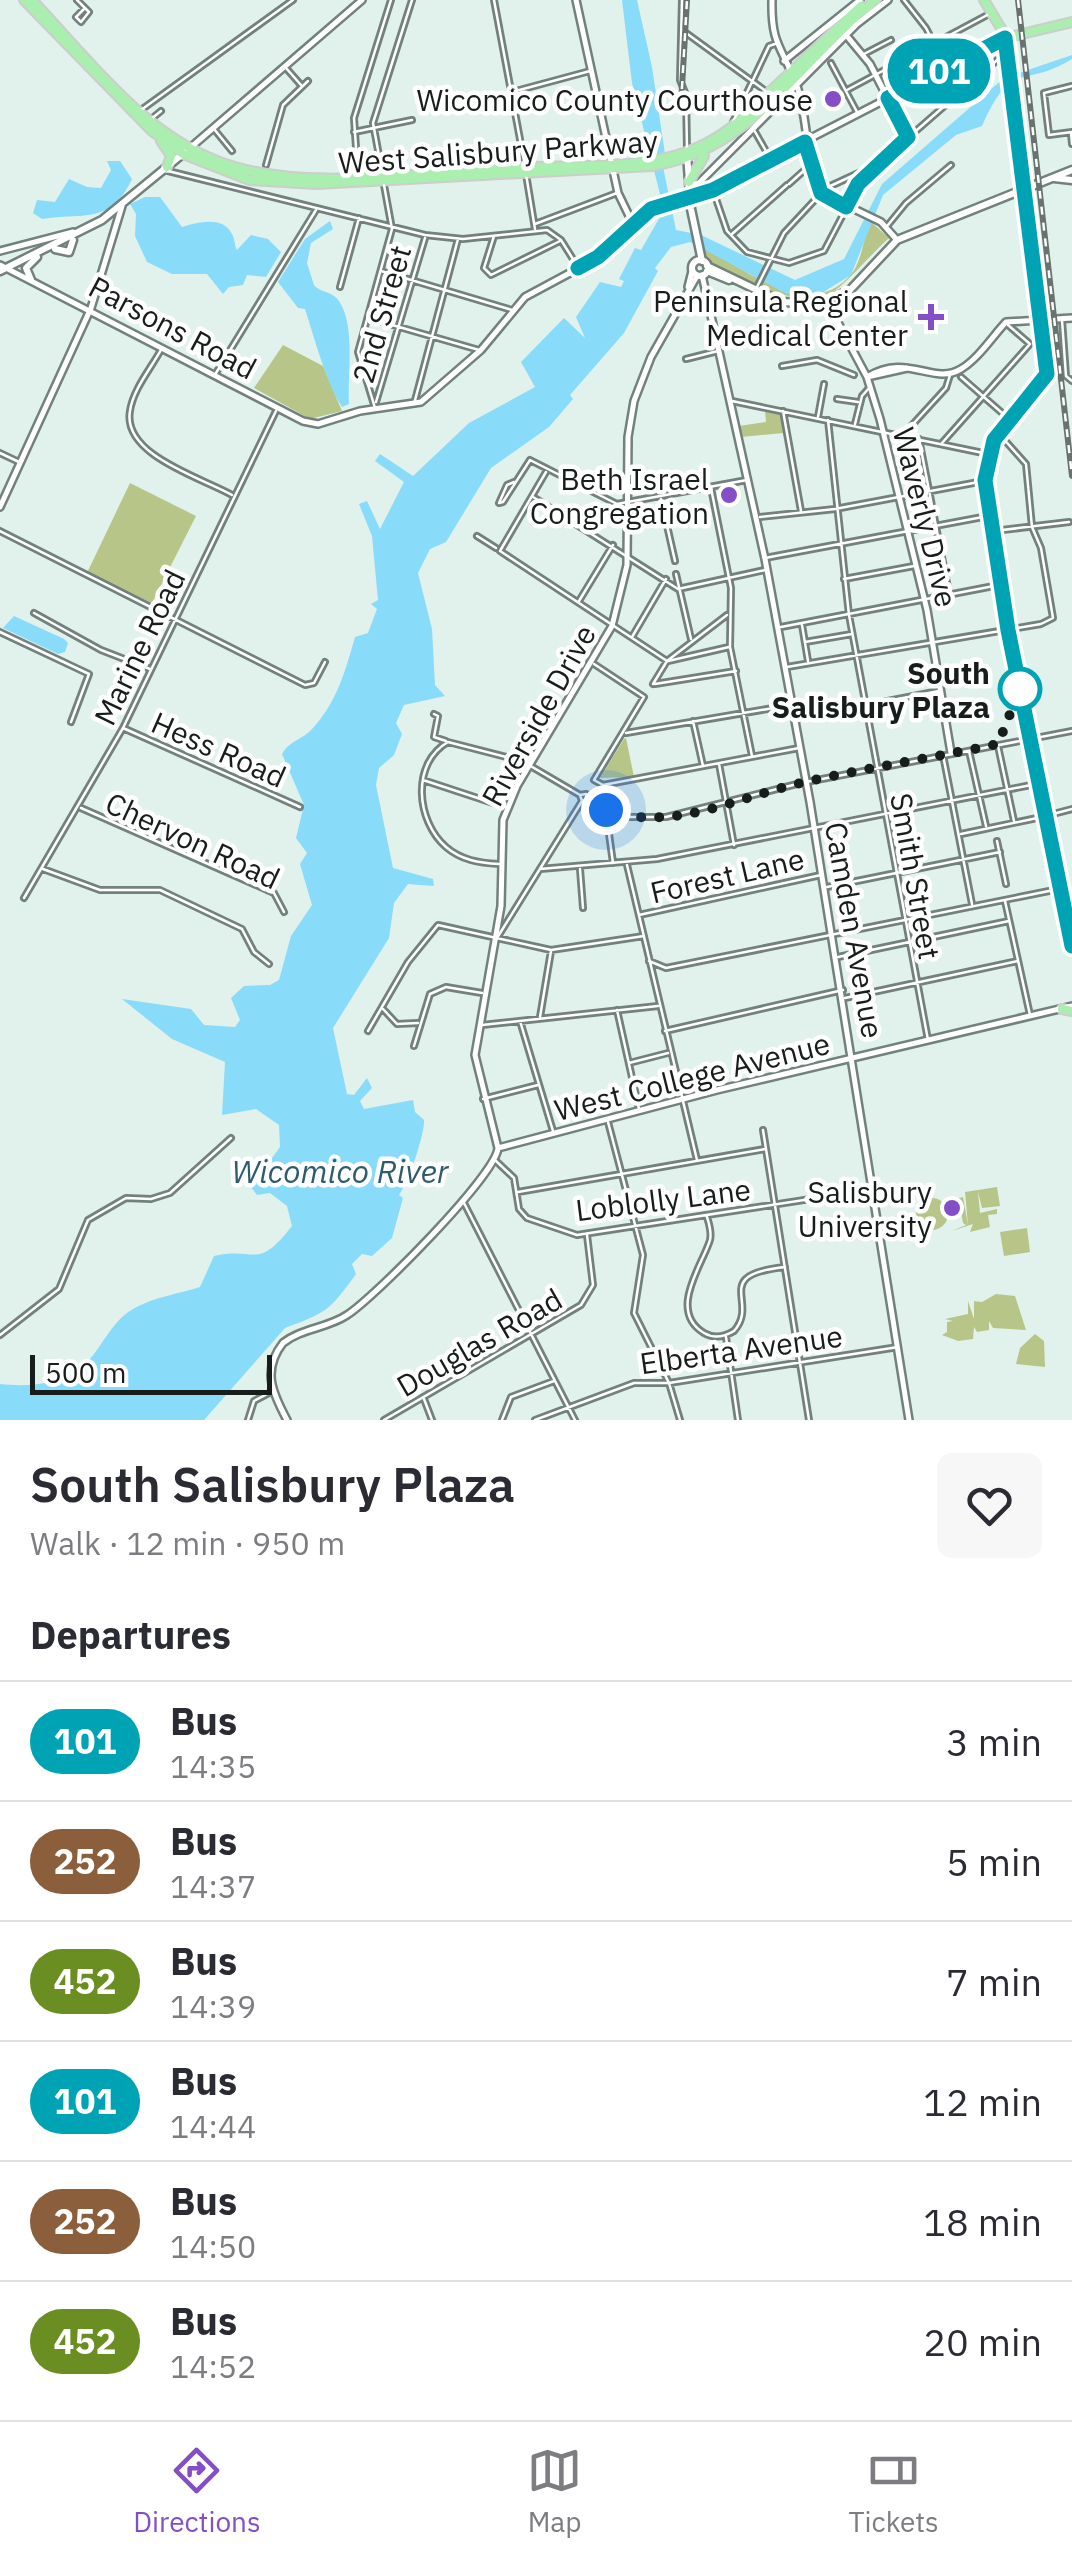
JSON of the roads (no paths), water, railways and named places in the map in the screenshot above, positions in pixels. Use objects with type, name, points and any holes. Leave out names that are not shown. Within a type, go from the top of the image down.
[{"type":"main road","points":[[24,0],[136,113],[186,151]]},
{"type":"main road","points":[[32,0],[155,134],[171,156],[165,168]]},
{"type":"main road","points":[[793,78],[872,0]]},
{"type":"main road","points":[[984,0],[1008,51],[1046,376],[998,434],[988,454],[985,480],[1008,630],[1072,946]]},
{"type":"main road","points":[[793,78],[842,15]]},
{"type":"main road","points":[[1005,38],[1072,22]]},
{"type":"main road","points":[[815,46],[842,30]]},
{"type":"main road","name":"West Salisbury Parkway","points":[[687,155],[726,132],[768,93],[793,78]]},
{"type":"main road","name":"West Salisbury Parkway","points":[[186,151],[217,170],[281,184],[652,163],[712,149],[753,126],[793,78]]},
{"type":"main road","points":[[155,134],[186,151]]},
{"type":"main road","points":[[689,184],[699,160],[712,149]]},
{"type":"main road","points":[[2,268],[45,252],[69,252],[78,235],[122,206],[186,151]]},
{"type":"main road","points":[[687,155],[699,270]]},
{"type":"main road","points":[[697,246],[689,267],[735,280],[788,304],[827,302],[853,287],[877,256],[897,240],[1042,178],[1072,170]]},
{"type":"main road","points":[[1042,178],[1072,180]]},
{"type":"main road","points":[[30,280],[26,268],[45,252]]},
{"type":"street","points":[[77,0],[85,8]]},
{"type":"street","points":[[136,113],[286,9],[293,0]]},
{"type":"street","points":[[186,151],[362,0]]},
{"type":"street","points":[[357,162],[353,132],[391,0]]},
{"type":"street","points":[[412,0],[373,129],[392,226],[358,360],[375,407],[413,405],[481,350],[532,292],[598,257],[633,224],[666,205],[713,190],[1005,38]]},
{"type":"street","points":[[494,0],[535,226]]},
{"type":"street","points":[[576,0],[618,193],[633,224]]},
{"type":"street","points":[[682,0],[680,83],[686,96],[687,155]]},
{"type":"street","points":[[772,0],[775,44],[793,78],[809,166],[821,193],[887,226],[897,240]]},
{"type":"street","points":[[784,61],[860,0]]},
{"type":"street","points":[[888,0],[842,30],[863,54],[908,137]]},
{"type":"street","points":[[904,0],[934,44],[960,93]]},
{"type":"street","points":[[847,90],[992,13]]},
{"type":"street","points":[[682,30],[768,93]]},
{"type":"street","points":[[863,54],[891,40]]},
{"type":"street","points":[[726,132],[768,49],[775,44]]},
{"type":"street","points":[[756,290],[784,233],[821,193],[878,164],[1008,51]]},
{"type":"street","points":[[831,63],[858,113]]},
{"type":"street","points":[[285,66],[302,86]]},
{"type":"street","points":[[511,92],[590,70]]},
{"type":"street","points":[[266,165],[282,105],[308,81]]},
{"type":"street","points":[[1072,86],[1044,92],[1049,135],[1071,132],[1072,144]]},
{"type":"street","points":[[149,121],[161,111]]},
{"type":"street","points":[[353,132],[412,120]]},
{"type":"street","points":[[689,184],[698,183],[753,126],[770,159]]},
{"type":"street","points":[[213,128],[232,151]]},
{"type":"street","points":[[887,226],[906,202],[951,165]]},
{"type":"street","points":[[731,235],[809,166]]},
{"type":"street","points":[[165,168],[425,236],[458,239],[535,226],[618,193]]},
{"type":"street","points":[[713,190],[731,235],[746,252],[792,263],[824,251],[846,207]]},
{"type":"street","points":[[0,508],[91,308],[122,206]]},
{"type":"street","points":[[215,374],[318,208]]},
{"type":"street","points":[[340,288],[359,218]]},
{"type":"street","points":[[535,226],[562,240],[578,268]]},
{"type":"street","points":[[0,251],[90,228]]},
{"type":"street","points":[[494,234],[484,265],[491,275],[562,240]]},
{"type":"street","name":"2nd Street","points":[[375,407],[425,236]]},
{"type":"street","points":[[413,405],[458,239]]},
{"type":"street","name":"Parsons Road","points":[[2,268],[91,308],[309,423],[327,422],[375,407]]},
{"type":"street","name":"Riverside Drive","points":[[496,1161],[498,1148],[475,1055],[502,906],[500,864],[507,807],[612,626],[624,590],[628,553],[628,437],[634,401],[699,270]]},
{"type":"street","name":"Camden Avenue","points":[[699,270],[731,400],[786,667],[855,1059],[909,1420]]},
{"type":"street","points":[[380,271],[514,310]]},
{"type":"street","name":"Waverly Drive","points":[[827,302],[867,377],[884,433],[924,600],[947,754]]},
{"type":"street","points":[[368,318],[481,350]]},
{"type":"street","points":[[867,377],[908,368],[949,374],[962,368],[1006,322],[1072,318]]},
{"type":"street","points":[[1061,319],[1072,382]]},
{"type":"street","points":[[941,445],[1030,344],[1006,322]]},
{"type":"street","points":[[163,347],[132,403],[129,421],[134,436],[153,453],[235,496]]},
{"type":"street","points":[[686,358],[719,351]]},
{"type":"street","points":[[782,366],[818,360],[854,375]]},
{"type":"street","points":[[902,436],[946,388],[949,374]]},
{"type":"street","points":[[960,377],[1010,420]]},
{"type":"street","points":[[818,418],[824,384]]},
{"type":"street","points":[[854,426],[860,402],[870,387]]},
{"type":"street","points":[[837,399],[860,402]]},
{"type":"street","points":[[731,400],[988,454]]},
{"type":"street","name":"Marine Road","points":[[24,898],[80,808],[123,728],[278,407]]},
{"type":"street","points":[[783,412],[802,513]]},
{"type":"street","name":"Smith Street","points":[[828,420],[838,544],[849,614],[928,1042]]},
{"type":"street","points":[[786,667],[1008,630],[1044,623],[1054,615],[1041,548],[1032,527],[1026,464],[998,434]]},
{"type":"street","points":[[919,440],[949,595]]},
{"type":"street","points":[[0,453],[21,462]]},
{"type":"street","points":[[514,482],[530,460],[611,502],[627,504],[748,480]]},
{"type":"street","points":[[498,549],[547,470]]},
{"type":"street","points":[[756,518],[835,509],[985,480]]},
{"type":"street","points":[[711,488],[730,577],[730,647],[752,757]]},
{"type":"street","points":[[533,497],[628,553],[678,589]]},
{"type":"street","points":[[660,498],[674,561]]},
{"type":"street","points":[[765,558],[990,516]]},
{"type":"street","points":[[992,531],[1069,522]]},
{"type":"street","points":[[0,532],[308,686],[314,684],[325,662]]},
{"type":"street","points":[[477,536],[667,661],[730,647]]},
{"type":"street","points":[[578,603],[612,545]]},
{"type":"street","points":[[844,579],[916,566]]},
{"type":"street","points":[[678,589],[767,570]]},
{"type":"street","points":[[676,574],[691,640]]},
{"type":"street","points":[[632,638],[666,578]]},
{"type":"street","points":[[778,628],[1000,584]]},
{"type":"street","points":[[34,613],[102,650],[151,669]]},
{"type":"street","points":[[728,614],[667,661],[653,684],[736,671]]},
{"type":"street","points":[[802,623],[808,663]]},
{"type":"street","points":[[0,632],[89,674],[71,722]]},
{"type":"street","points":[[804,642],[853,634]]},
{"type":"street","points":[[591,663],[644,698],[594,780],[617,785],[800,748]]},
{"type":"street","points":[[795,719],[940,691]]},
{"type":"street","points":[[624,734],[792,704]]},
{"type":"street","points":[[434,714],[438,718],[434,737],[530,765],[606,810],[651,818],[726,805],[806,782],[1072,731]]},
{"type":"street","points":[[694,722],[704,767]]},
{"type":"street","name":"Hess Road","points":[[123,728],[300,806]]},
{"type":"street","points":[[448,742],[431,756],[423,780],[423,804],[438,838],[468,860],[500,864]]},
{"type":"street","points":[[998,744],[1014,823]]},
{"type":"street","points":[[968,750],[986,829]]},
{"type":"street","points":[[947,754],[952,803],[972,905]]},
{"type":"street","points":[[719,764],[734,846]]},
{"type":"street","points":[[423,780],[507,807]]},
{"type":"street","points":[[540,869],[627,864],[734,846],[1040,784]]},
{"type":"street","points":[[496,940],[581,798]]},
{"type":"street","name":"Chervon Road","points":[[80,808],[268,890],[280,900],[284,912]]},
{"type":"street","points":[[959,834],[1072,809]]},
{"type":"street","points":[[606,810],[614,864]]},
{"type":"street","points":[[998,841],[1006,884]]},
{"type":"street","points":[[825,888],[1000,852]]},
{"type":"street","points":[[627,864],[697,1160]]},
{"type":"street","points":[[42,868],[100,890],[160,890],[242,929],[256,955],[269,964]]},
{"type":"street","points":[[580,868],[583,908]]},
{"type":"street","name":"Forest Lane","points":[[639,915],[823,874]]},
{"type":"street","points":[[650,961],[666,968],[1061,889]]},
{"type":"street","points":[[1004,900],[1030,1017]]},
{"type":"street","points":[[502,906],[517,906]]},
{"type":"street","points":[[838,957],[1009,921]]},
{"type":"street","points":[[368,1031],[434,926],[454,925],[496,940],[551,950],[644,936]]},
{"type":"street","points":[[540,1018],[551,950]]},
{"type":"street","points":[[666,1031],[1018,961]]},
{"type":"street","points":[[655,980],[666,968]]},
{"type":"street","points":[[414,1046],[427,999],[440,988],[484,994]]},
{"type":"street","points":[[478,1026],[660,1006]]},
{"type":"street","points":[[382,1008],[396,1024],[418,1023]]},
{"type":"street","name":"West College Avenue","points":[[498,1148],[681,1099],[1069,1009]]},
{"type":"street","points":[[618,1010],[640,1110]]},
{"type":"street","points":[[520,1021],[554,1132]]},
{"type":"street","points":[[628,1063],[670,1052]]},
{"type":"street","points":[[483,1099],[539,1084]]},
{"type":"street","points":[[606,1118],[644,1262],[634,1313],[669,1384],[680,1420]]},
{"type":"street","points":[[764,1130],[809,1420]]},
{"type":"street","points":[[0,1335],[59,1288],[88,1220],[126,1198],[151,1199],[170,1194],[231,1138]]},
{"type":"street","points":[[518,1192],[767,1149]]},
{"type":"street","points":[[286,1420],[272,1392],[271,1363],[283,1343],[348,1315],[463,1202],[496,1161]]},
{"type":"street","name":"Loblolly Lane","points":[[496,1161],[510,1170],[520,1209],[527,1218],[570,1234],[587,1235],[875,1190]]},
{"type":"street","points":[[463,1202],[536,1336],[575,1420]]},
{"type":"street","points":[[706,1215],[710,1239],[692,1278],[690,1308],[699,1330],[712,1337],[726,1336],[741,1320],[744,1280],[760,1271],[786,1268]]},
{"type":"street","name":"Douglas Road","points":[[384,1420],[536,1336],[590,1296],[593,1277],[587,1235]]},
{"type":"street","points":[[726,1336],[738,1420]]},
{"type":"street","name":"Elberta Avenue","points":[[535,1420],[634,1383],[669,1384],[900,1347]]},
{"type":"street","points":[[502,1420],[511,1397],[555,1380]]},
{"type":"street","points":[[248,1420],[254,1401],[272,1392]]},
{"type":"street","points":[[424,1399],[432,1420]]},
{"type":"water","name":"Wicomico River","points":[[622,0],[637,0],[652,67],[665,154],[661,157],[676,230],[701,235],[795,280],[844,259],[882,184],[1004,78],[1072,55],[1072,59],[1011,83],[982,126],[956,135],[883,195],[851,275],[817,296],[785,293],[690,242],[671,247],[655,268],[658,271],[624,333],[570,395],[573,399],[549,427],[491,468],[446,542],[430,549],[418,573],[432,629],[435,685],[445,696],[404,705],[396,723],[402,734],[394,755],[379,768],[376,785],[393,868],[433,879],[434,886],[408,884],[394,903],[389,938],[333,1028],[347,1094],[354,1095],[367,1078],[372,1088],[360,1101],[364,1109],[413,1100],[415,1112],[424,1120],[415,1158],[399,1195],[403,1198],[392,1238],[372,1256],[362,1254],[352,1264],[356,1274],[325,1310],[285,1328],[204,1420],[0,1420],[0,1384],[43,1383],[64,1378],[89,1360],[133,1309],[200,1287],[214,1256],[263,1253],[292,1226],[287,1206],[270,1193],[257,1195],[251,1187],[280,1147],[279,1125],[256,1109],[222,1115],[225,1062],[172,1039],[122,999],[191,1009],[204,1025],[235,1027],[240,1020],[231,998],[244,986],[270,985],[279,980],[291,936],[312,905],[300,864],[307,853],[296,838],[304,805],[282,754],[312,729],[328,708],[355,637],[368,633],[377,609],[371,604],[378,600],[372,536],[359,504],[367,501],[380,529],[404,482],[375,461],[380,454],[413,476],[469,423],[535,387],[521,362],[564,318],[585,338],[576,317],[600,282],[621,287],[624,281],[619,279],[635,248],[641,250],[664,210],[632,83]]},
{"type":"water","points":[[107,161],[120,161],[132,179],[114,204],[83,216],[42,219],[33,213],[37,200],[55,202],[69,179],[101,188],[111,170]]},
{"type":"water","points":[[145,197],[160,197],[182,227],[222,224],[232,234],[237,250],[251,235],[268,239],[281,252],[266,277],[247,275],[243,285],[229,287],[223,294],[207,274],[172,274],[147,262],[135,236],[136,214],[130,204]]},
{"type":"water","points":[[330,221],[333,229],[311,243],[307,263],[314,285],[333,295],[344,311],[350,351],[349,404],[342,407],[305,309],[298,308],[278,282],[305,239]]},
{"type":"water","points":[[14,616],[64,639],[68,643],[65,652],[58,654],[3,628]]},
{"type":"railway","points":[[681,105],[687,0]]},
{"type":"railway","points":[[1018,0],[1072,476]]},
{"type":"place","name":"Wicomico County Courthouse","points":[[833,99]]},
{"type":"place","name":"Peninsula Regional Medical Center","points":[[931,317]]},
{"type":"place","name":"Beth Israel Congregation","points":[[729,495]]},
{"type":"place","name":"South Salisbury Plaza","points":[[1020,689]]},
{"type":"place","name":"Salisbury University","points":[[952,1208]]}]
